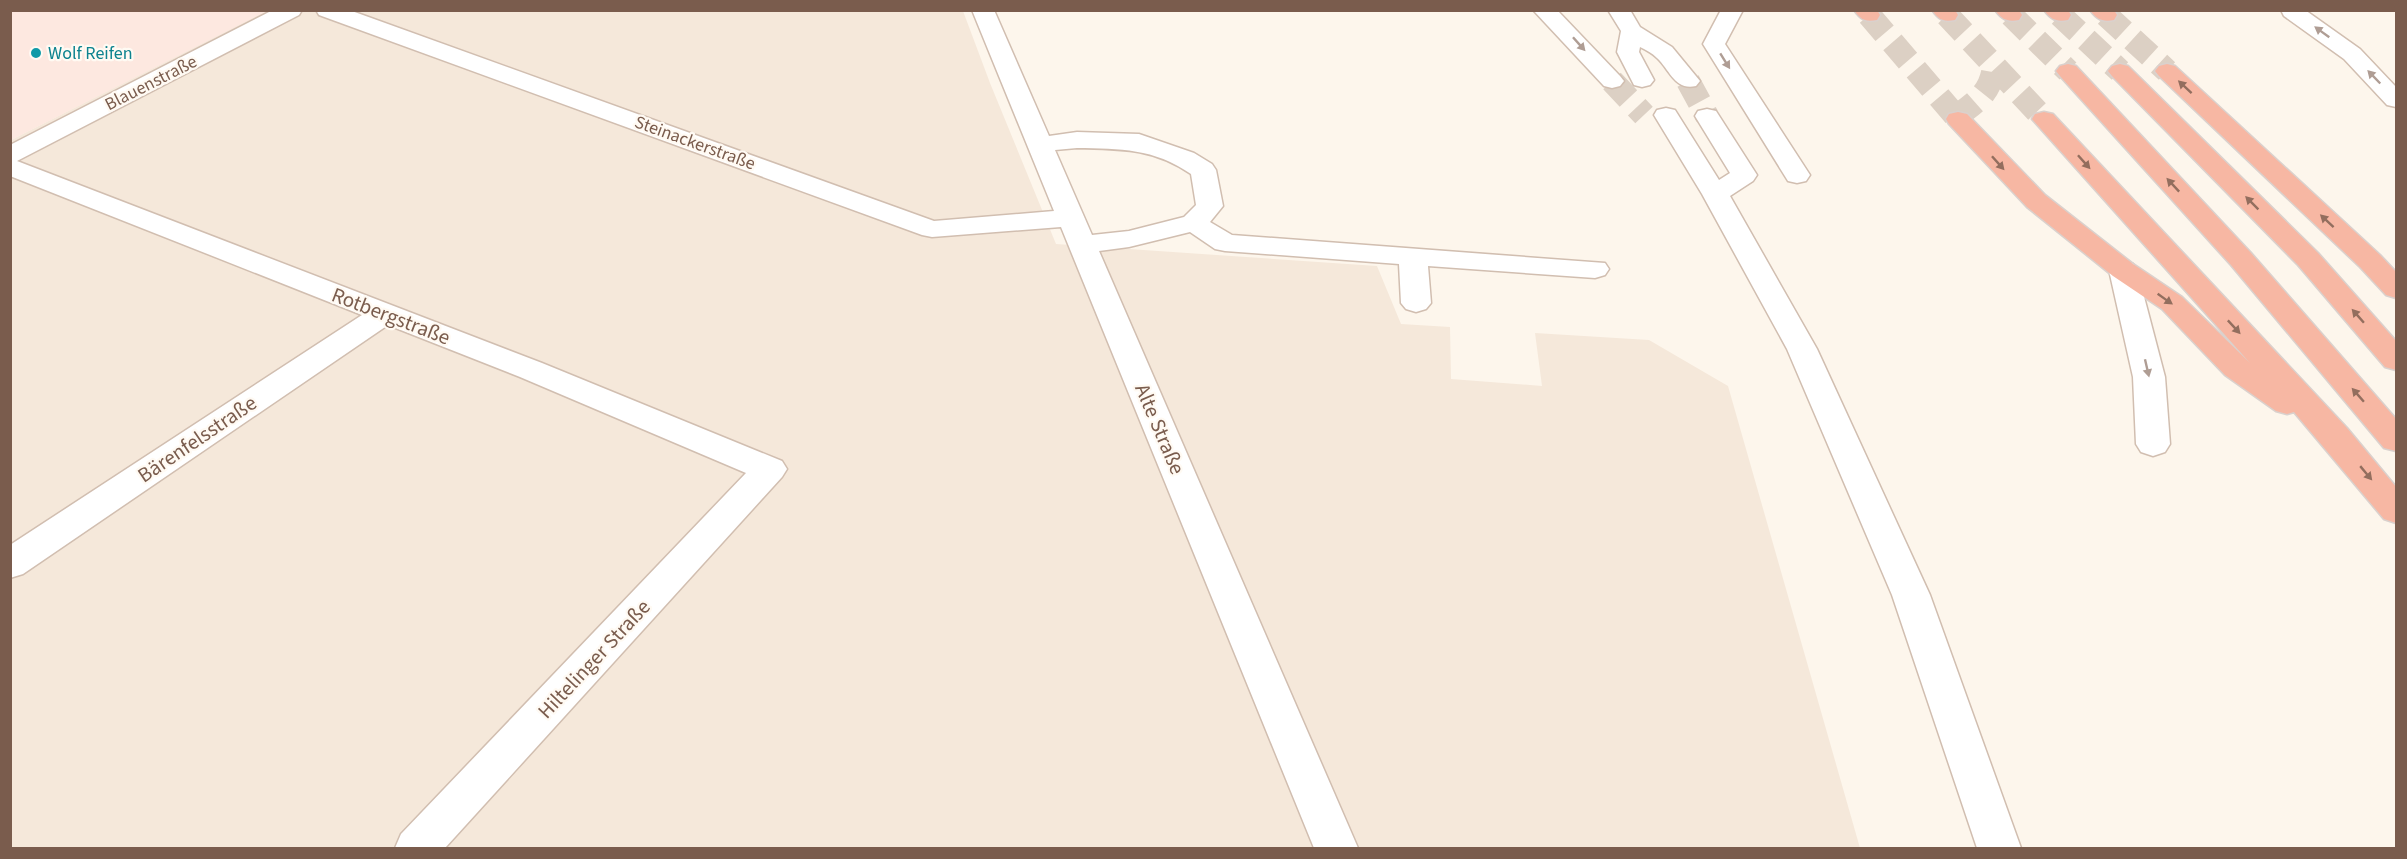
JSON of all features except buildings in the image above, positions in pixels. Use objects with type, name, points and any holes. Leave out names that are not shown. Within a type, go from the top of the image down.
[{"type":"highway","points":[[2068,71],[2241,258],[2397,440]]},
{"type":"highway","points":[[2120,71],[2308,259],[2397,360]]},
{"type":"highway","points":[[2167,71],[2397,289]]},
{"type":"highway","points":[[2044,118],[2335,436],[2397,510]]},
{"type":"highway","points":[[1958,119],[2036,201],[2123,270],[2172,303],[2236,368],[2335,436]]},
{"type":"street","name":"Blauenstraße","points":[[10,155],[291,10]]},
{"type":"street","name":"Steinackerstraße","points":[[327,10],[932,229],[1076,231],[1129,239],[1194,223]]},
{"type":"street","name":"Alte Straße","points":[[982,10],[1336,849]]},
{"type":"street","points":[[1544,10],[1566,30],[1612,81]]},
{"type":"street","points":[[1619,10],[1632,31],[1664,52],[1688,81]]},
{"type":"street","points":[[1732,10],[1714,44],[1797,175]]},
{"type":"street","points":[[2292,11],[2352,54],[2397,100]]},
{"type":"street","points":[[1632,31],[1628,52],[1642,80]]},
{"type":"street","points":[[1655,115],[1715,194],[1802,349],[1901,573],[1999,849]]},
{"type":"street","points":[[1707,116],[1744,175],[1715,194]]},
{"type":"street","points":[[1039,145],[1077,140],[1139,142],[1185,158],[1203,170],[1208,187],[1210,206],[1194,223],[1225,243],[1595,269]]},
{"type":"street","name":"Rotbergstraße","points":[[10,167],[531,370],[770,469]]},
{"type":"street","points":[[1413,257],[1416,303]]},
{"type":"street","points":[[2123,270],[2149,377],[2153,444]]},
{"type":"street","name":"Bärenfelsstraße","points":[[10,564],[384,314]]},
{"type":"street","name":"Hiltelinger Straße","points":[[417,849],[770,469]]},
{"type":"shaded area","points":[[11,10],[267,10],[267,11],[11,140]]},
{"type":"shaded area","points":[[267,10],[963,11],[1056,244],[1377,266],[1401,324],[1450,327],[1451,379],[1542,386],[1535,333],[1649,340],[1728,386],[1860,848],[11,848],[11,140]]},
{"type":"tunnel","points":[[1869,15],[1956,117]]},
{"type":"tunnel","points":[[1947,15],[1994,65]]},
{"type":"tunnel","points":[[2011,15],[2068,71]]},
{"type":"tunnel","points":[[2060,15],[2120,71]]},
{"type":"tunnel","points":[[2106,15],[2167,71]]},
{"type":"tunnel","points":[[1956,117],[1982,96],[1990,82],[1994,65]]},
{"type":"tunnel","points":[[1994,65],[2044,119]]},
{"type":"tunnel","points":[[1612,81],[1644,115]]},
{"type":"tunnel","points":[[1688,81],[1707,116]]},
{"type":"place","name":"Wolf Reifen","points":[[36,53]]}]
